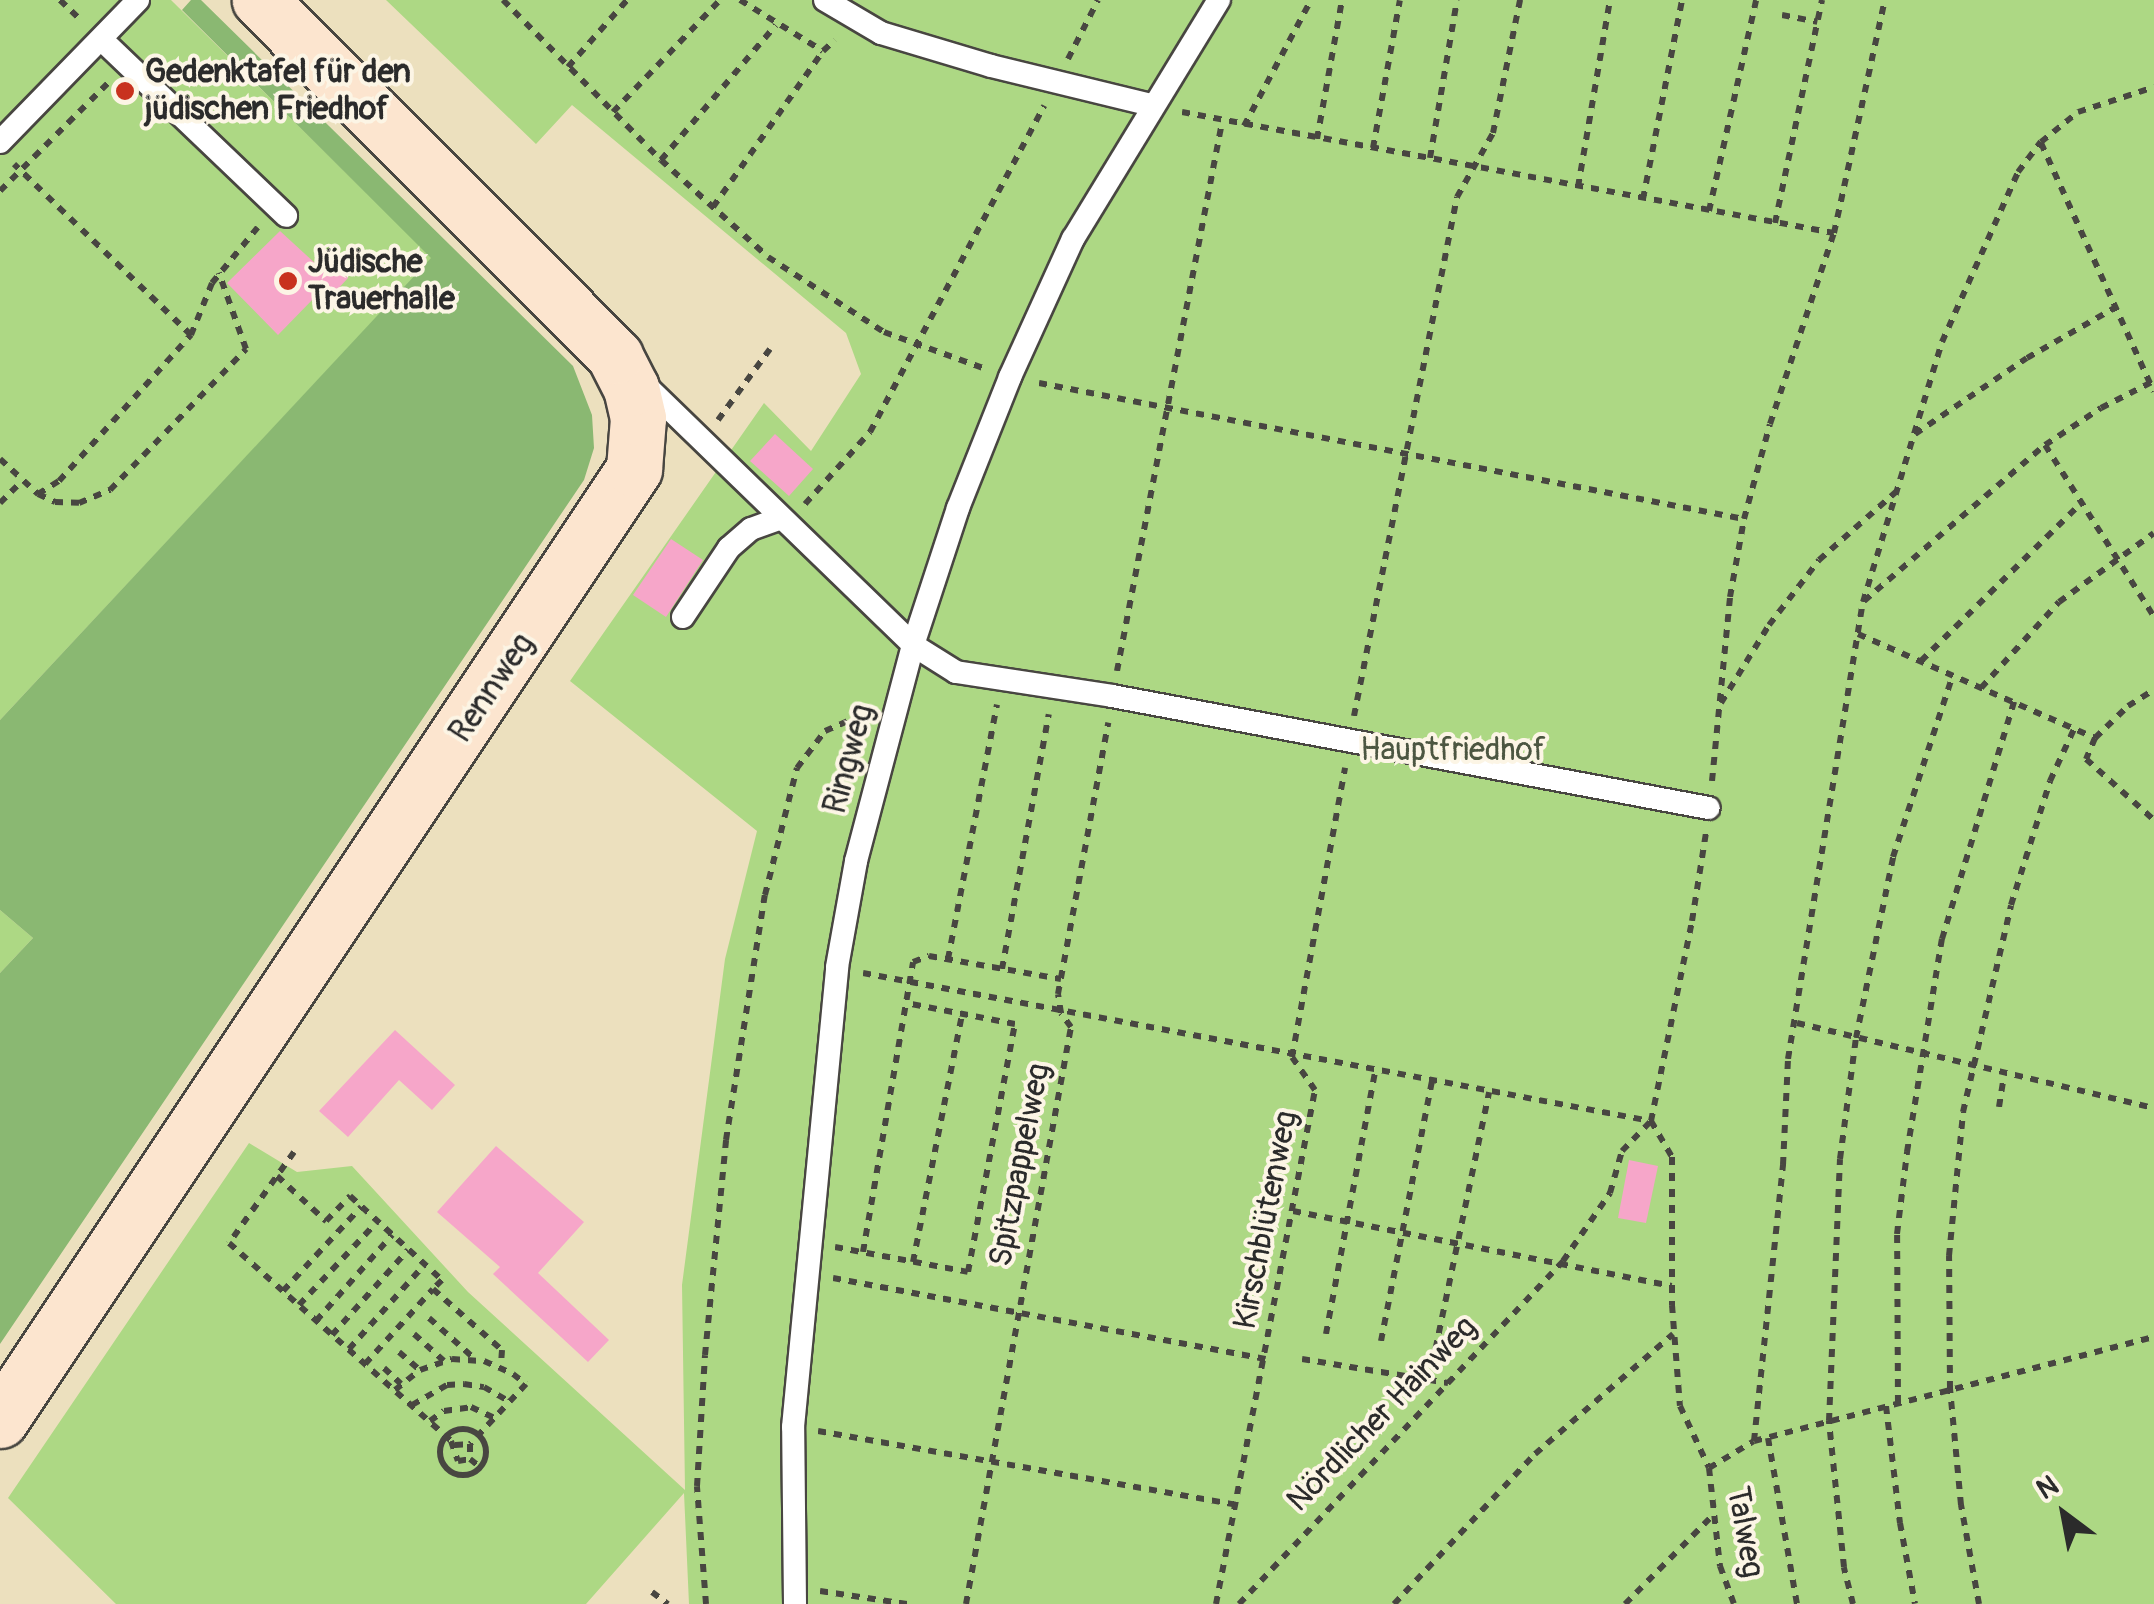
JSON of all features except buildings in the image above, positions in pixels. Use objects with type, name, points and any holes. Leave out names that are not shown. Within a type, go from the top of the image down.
[{"type":"street","name":"Rennweg","points":[[0,1420],[623,492],[634,469],[638,418],[631,388],[616,356],[260,0]]},
{"type":"lane","points":[[5,151],[138,0]]},
{"type":"lane","points":[[825,0],[882,33],[1151,105]]},
{"type":"lane","name":"Ringweg","points":[[795,1596],[793,1426],[837,968],[856,861],[913,645],[958,508],[1010,377],[1073,240],[1151,105],[1219,0]]},
{"type":"lane","points":[[100,39],[280,212]]},
{"type":"lane","points":[[616,356],[913,645],[956,672],[1112,696],[1709,808]]},
{"type":"lane","points":[[683,617],[729,548],[751,529],[784,521]]},
{"type":"path","points":[[503,0],[661,160],[768,256],[884,332],[1010,377],[1744,519]]},
{"type":"path","points":[[568,66],[627,0]]},
{"type":"path","points":[[613,112],[720,0]]},
{"type":"path","points":[[740,0],[823,50]]},
{"type":"path","points":[[784,521],[870,432],[920,346],[1098,0]]},
{"type":"path","points":[[1244,126],[1311,0]]},
{"type":"path","points":[[1318,139],[1342,0]]},
{"type":"path","points":[[1373,148],[1400,0]]},
{"type":"path","points":[[1430,158],[1458,0]]},
{"type":"path","points":[[1292,1057],[1349,742],[1456,197],[1493,133],[1520,0]]},
{"type":"path","points":[[1578,188],[1610,0]]},
{"type":"path","points":[[1643,199],[1682,0]]},
{"type":"path","points":[[1709,211],[1756,0]]},
{"type":"path","points":[[1775,223],[1822,0]]},
{"type":"path","points":[[1885,0],[1834,233],[1770,424],[1744,519],[1730,598],[1709,808],[1692,921],[1651,1121],[1672,1157],[1672,1286],[1680,1406],[1709,1468],[1754,1441],[2154,1337]]},
{"type":"path","points":[[1782,16],[1817,22]]},
{"type":"path","points":[[713,207],[823,50],[859,20]]},
{"type":"path","points":[[661,160],[776,25]]},
{"type":"path","points":[[0,191],[126,64]]},
{"type":"path","points":[[1754,1441],[1783,1165],[1788,1059],[1864,602],[1942,342],[2018,172],[2041,142],[2078,112],[2154,87]]},
{"type":"path","points":[[1151,105],[1222,122],[1834,233]]},
{"type":"path","points":[[1061,1013],[1061,979],[1112,696],[1222,122]]},
{"type":"path","points":[[2041,142],[2154,392]]},
{"type":"path","points":[[5,151],[191,335]]},
{"type":"path","points":[[38,494],[59,480],[191,335],[219,273],[280,212]]},
{"type":"path","points":[[0,460],[38,494],[55,502],[78,503],[110,490],[246,349],[219,273]]},
{"type":"path","points":[[1914,435],[2028,358],[2116,306]]},
{"type":"path","points":[[702,442],[770,349]]},
{"type":"path","points":[[1864,602],[2045,445],[2101,408],[2152,382]]},
{"type":"path","points":[[2045,445],[2154,617]]},
{"type":"path","points":[[0,503],[22,481]]},
{"type":"path","points":[[1719,707],[1770,625],[1819,560],[1898,490]]},
{"type":"path","points":[[1921,661],[2011,567],[2082,502]]},
{"type":"path","points":[[1981,688],[2059,602],[2154,533]]},
{"type":"path","points":[[1858,634],[2096,738]]},
{"type":"path","points":[[1853,1604],[1844,1568],[1829,1421],[1840,1159],[1856,1038],[1892,857],[1953,676]]},
{"type":"path","points":[[948,959],[1002,679]]},
{"type":"path","points":[[1002,969],[1054,687]]},
{"type":"path","points":[[2154,690],[2128,706],[2096,738],[2086,759],[2154,820]]},
{"type":"path","points":[[706,1604],[697,1486],[705,1355],[726,1140],[765,895],[797,768],[812,744],[825,731],[899,698]]},
{"type":"path","points":[[1898,1403],[1897,1234],[1942,939],[2014,702]]},
{"type":"path","points":[[1979,1604],[1961,1505],[1950,1389],[1949,1256],[1971,1067],[2011,904],[2050,781],[2074,729]]},
{"type":"path","points":[[863,1252],[913,962],[920,956],[948,959],[1061,979]]},
{"type":"path","points":[[837,968],[1292,1057],[1651,1121]]},
{"type":"path","points":[[809,1242],[968,1272],[1015,1024],[906,1003]]},
{"type":"path","name":"Spitzpappelweg","points":[[966,1604],[1071,1027],[1061,1013]]},
{"type":"path","points":[[913,1262],[962,1014]]},
{"type":"path","points":[[1797,1023],[2154,1108]]},
{"type":"path","name":"Kirschblütenweg","points":[[1216,1604],[1316,1090],[1292,1057]]},
{"type":"path","points":[[1326,1334],[1375,1072]]},
{"type":"path","points":[[1999,1107],[2004,1074]]},
{"type":"path","points":[[1381,1342],[1432,1082]]},
{"type":"path","points":[[1429,1380],[1489,1092]]},
{"type":"path","name":"Nördlicher Hainweg","points":[[1239,1604],[1563,1261],[1610,1193],[1622,1152],[1651,1121]]},
{"type":"path","points":[[294,1152],[229,1243],[348,1350],[398,1387]]},
{"type":"path","points":[[277,1176],[326,1222],[350,1196],[442,1280],[365,1364]]},
{"type":"path","points":[[283,1292],[361,1206]]},
{"type":"path","points":[[1293,1211],[1563,1261],[1672,1286]]},
{"type":"path","points":[[299,1306],[377,1222]]},
{"type":"path","points":[[316,1321],[392,1236]]},
{"type":"path","points":[[332,1335],[408,1250]]},
{"type":"path","points":[[348,1350],[424,1264]]},
{"type":"path","points":[[806,1273],[1265,1358]]},
{"type":"path","points":[[433,1290],[502,1350],[501,1366]]},
{"type":"path","points":[[429,1318],[477,1360]]},
{"type":"path","points":[[1394,1604],[1534,1454],[1674,1333]]},
{"type":"path","points":[[414,1334],[444,1361]]},
{"type":"path","points":[[399,1352],[420,1370]]},
{"type":"path","points":[[1302,1359],[1448,1382]]},
{"type":"path","points":[[398,1387],[420,1370],[444,1361],[477,1360],[501,1366],[526,1384],[470,1444],[470,1458],[480,1468]]},
{"type":"path","points":[[384,1368],[412,1405],[455,1445],[458,1460]]},
{"type":"path","points":[[412,1405],[447,1385],[464,1384],[484,1387],[510,1402]]},
{"type":"path","points":[[1886,1406],[1900,1523],[1915,1604]]},
{"type":"path","points":[[430,1421],[444,1411],[471,1407],[495,1418]]},
{"type":"path","points":[[793,1426],[1236,1504]]},
{"type":"path","points":[[460,1430],[478,1434],[487,1448],[480,1468],[461,1475],[448,1470],[441,1456],[446,1437],[460,1430]]},
{"type":"path","points":[[1768,1438],[1797,1604]]},
{"type":"path","points":[[455,1445],[470,1444]]},
{"type":"path","points":[[448,1470],[458,1460],[470,1458]]},
{"type":"path","name":"Talweg","points":[[1709,1468],[1720,1566],[1734,1604]]},
{"type":"path","points":[[1625,1604],[1713,1516]]},
{"type":"path","points":[[652,1592],[668,1604]]},
{"type":"path","points":[[795,1596],[907,1604]]},
{"type":"green space","points":[[0,0],[171,0],[432,258],[0,720]]},
{"type":"green space","points":[[191,0],[201,0],[573,366],[592,415],[594,448],[584,480],[0,1344],[0,973],[33,938],[0,910],[0,720],[431,258],[182,10]]},
{"type":"green space","name":"Hauptfriedhof","points":[[386,0],[2154,0],[2154,1604],[689,1604],[684,1493],[586,1604],[116,1604],[8,1498],[249,1143],[297,1172],[352,1166],[468,1292],[685,1490],[682,1285],[725,959],[757,831],[570,681],[764,403],[811,451],[861,374],[846,333],[572,105],[536,144]]},
{"type":"green space","points":[[0,910],[33,938],[0,973]]},
{"type":"place","name":"Gedenktafel für den jüdischen Friedhof","points":[[125,91]]},
{"type":"place","name":"Jüdische Trauerhalle","points":[[288,281]]}]
